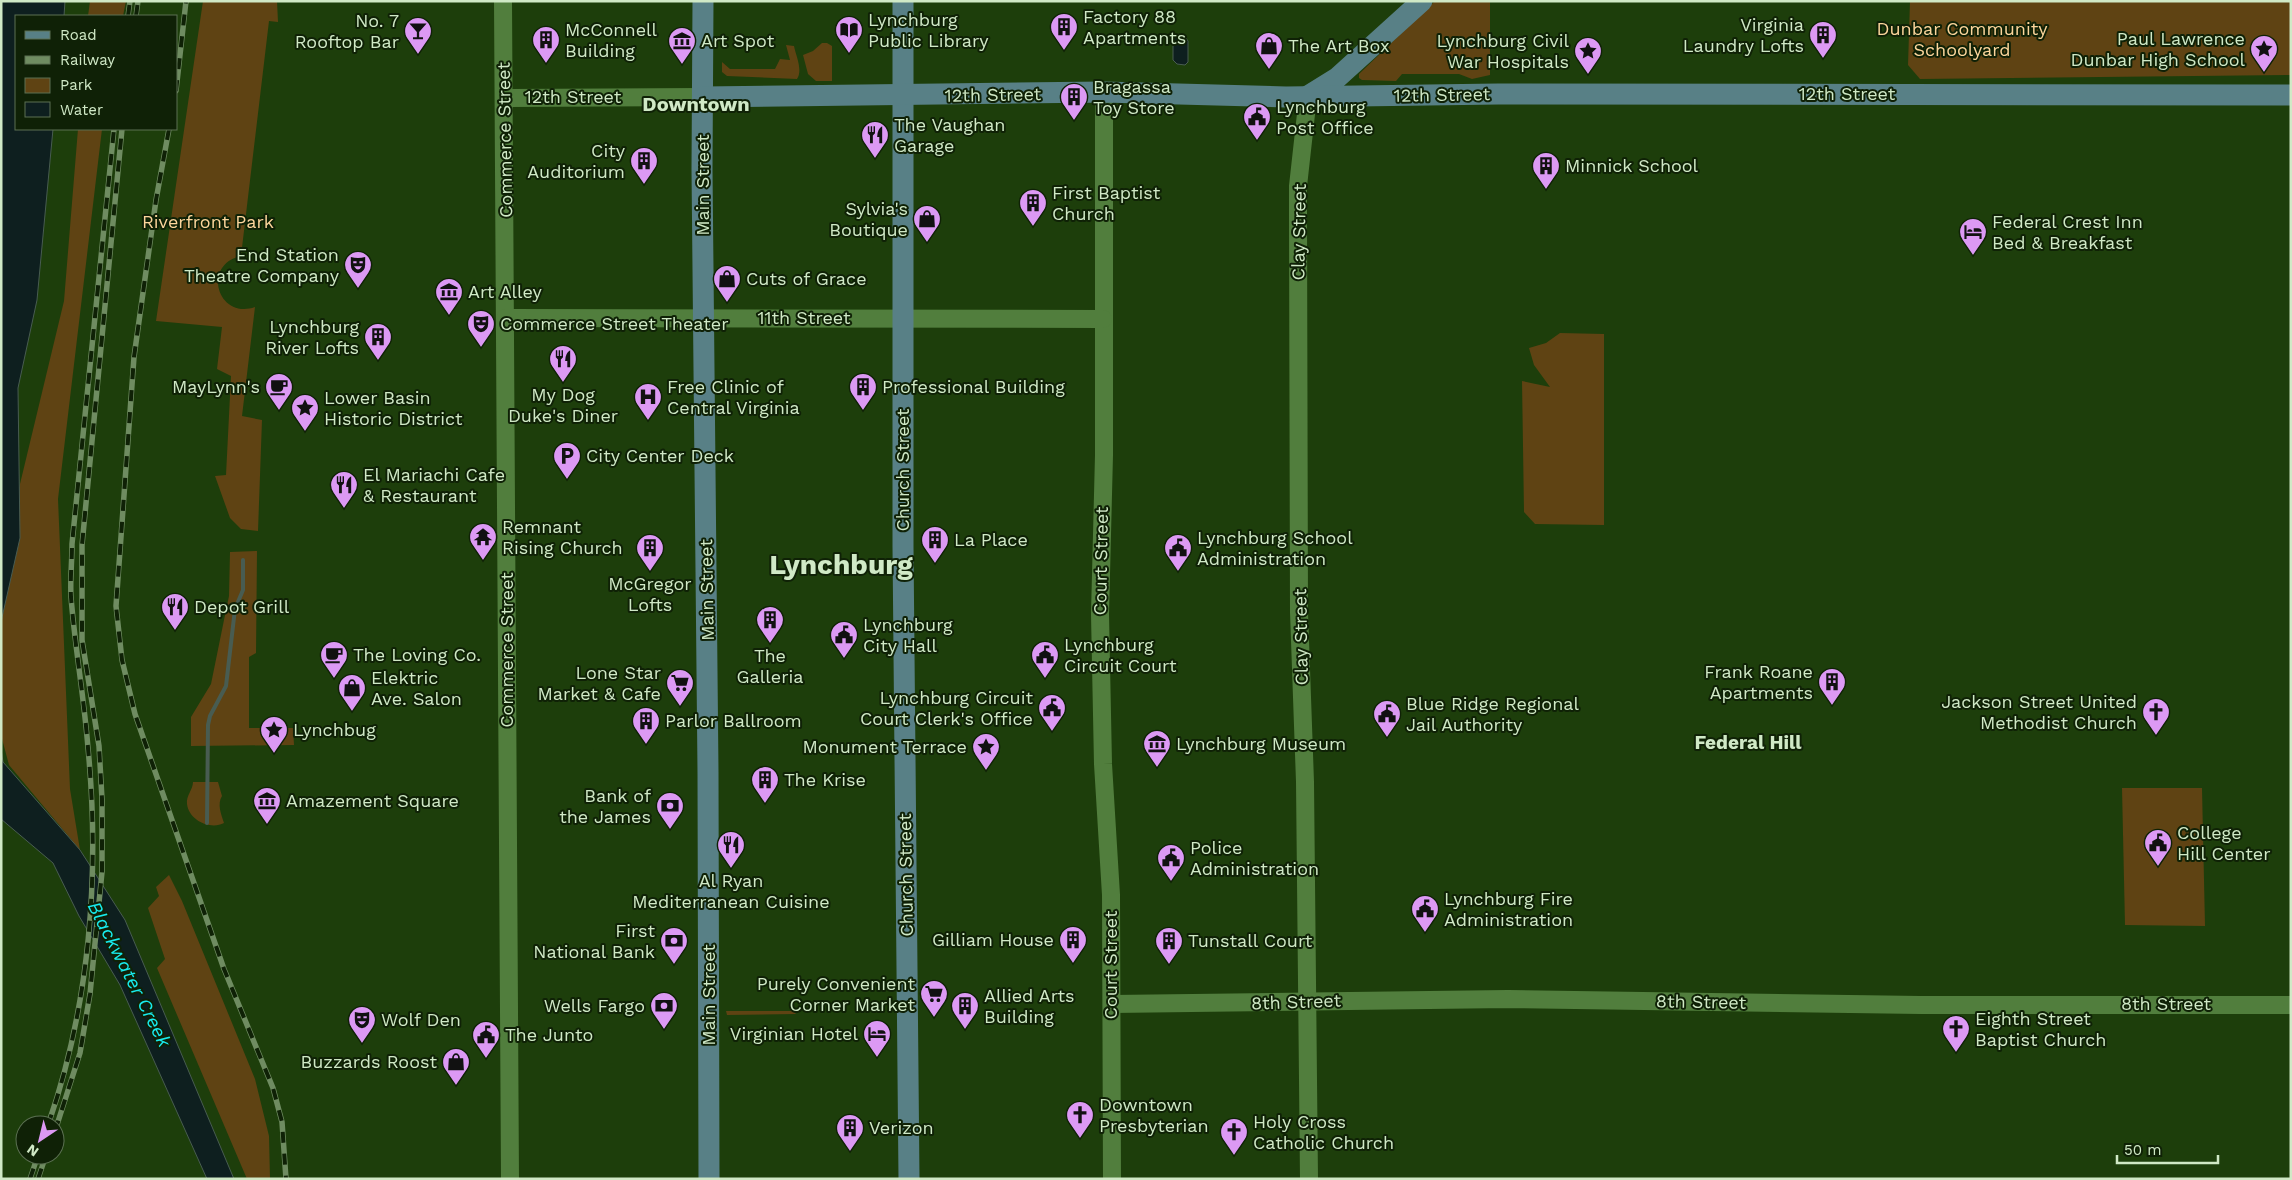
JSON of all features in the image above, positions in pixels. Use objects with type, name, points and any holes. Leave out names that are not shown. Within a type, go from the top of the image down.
[{"type":"main road","name":"Main Street","points":[[703,1],[703,318],[708,784],[709,1179]]},
{"type":"main road","name":"Church Street","points":[[903,1],[904,772],[909,1179]]},
{"type":"main road","points":[[1308,96],[1336,78],[1422,1]]},
{"type":"main road","name":"12th Street","points":[[703,98],[1104,92],[1308,96],[1498,94],[2291,95]]},
{"type":"street","name":"Commerce Street","points":[[503,1],[510,1179]]},
{"type":"street","name":"Court Street","points":[[1104,92],[1104,455],[1100,564],[1100,640],[1103,764],[1111,895],[1112,1179]]},
{"type":"street","name":"Clay Street","points":[[1308,96],[1298,186],[1298,234],[1299,612],[1305,782],[1309,1179]]},
{"type":"street","name":"12th Street","points":[[504,98],[703,98]]},
{"type":"street","name":"11th Street","points":[[505,318],[1103,319]]},
{"type":"street","name":"8th Street","points":[[1112,1004],[1508,999],[1915,1004],[2291,1004]]},
{"type":"green space","points":[[90,1],[126,1],[123,15],[88,15]]},
{"type":"green space","name":"Riverfront Park","points":[[203,1],[277,1],[278,22],[269,21],[241,256],[229,261],[221,270],[218,280],[219,290],[224,299],[232,306],[242,309],[255,307],[242,416],[262,420],[258,531],[241,529],[230,518],[215,476],[226,475],[231,376],[217,369],[222,327],[156,321]]},
{"type":"green space","points":[[1435,1],[1490,1],[1490,75],[1472,79],[1459,74],[1402,74],[1396,81],[1362,80],[1359,78],[1359,74]]},
{"type":"green space","name":"Dunbar Community Schoolyard","points":[[1910,1],[2291,1],[2291,75],[1920,79],[1908,65]]},
{"type":"green space","points":[[822,43],[832,46],[832,81],[816,81],[808,74],[803,55],[813,51]]},
{"type":"green space","points":[[786,45],[794,46],[799,67],[797,79],[727,76],[722,72],[722,62],[730,69],[775,69],[780,59],[790,60]]},
{"type":"green space","points":[[78,130],[102,130],[58,499],[70,789],[80,850],[9,765],[1,735],[1,563],[64,301]]},
{"type":"green space","points":[[1560,333],[1604,334],[1604,525],[1535,524],[1524,512],[1522,381],[1550,387],[1534,365],[1529,348],[1546,343]]},
{"type":"green space","points":[[257,551],[256,653],[249,657],[249,728],[293,728],[294,745],[191,746],[191,717],[211,684],[229,596],[230,552]]},
{"type":"green space","points":[[193,782],[218,782],[222,796],[220,809],[224,823],[207,825],[192,815],[187,801]]},
{"type":"green space","points":[[2122,788],[2202,788],[2205,926],[2125,925]]},
{"type":"green space","points":[[169,875],[182,901],[255,1079],[269,1136],[270,1179],[247,1179],[157,968],[165,959],[148,908],[159,896],[156,887]]},
{"type":"green space","points":[[726,1011],[793,1011],[796,1014],[727,1015]]},
{"type":"water","points":[[1,1],[65,1],[64,15],[15,15],[15,130],[53,130],[37,300],[18,388],[20,538],[1,622]]},
{"type":"water","points":[[1176,37],[1185,37],[1188,41],[1188,62],[1185,65],[1177,64],[1173,60],[1173,40]]},
{"type":"water","name":"Blackwater Creek","points":[[1,749],[3,762],[80,850],[125,920],[234,1179],[207,1179],[120,985],[79,916],[53,863],[1,819]]},
{"type":"waterway","points":[[207,823],[208,725],[210,716],[226,686],[235,609],[243,590],[243,560]]},
{"type":"railway","points":[[128,15],[130,1]]},
{"type":"railway","points":[[136,15],[138,1]]},
{"type":"railway","points":[[178,73],[186,1]]},
{"type":"railway","points":[[51,1115],[74,1033],[88,939],[92,891],[91,795],[86,729],[71,597],[71,578],[72,544],[114,130]]},
{"type":"railway","points":[[60,1115],[80,1053],[90,994],[102,872],[102,799],[99,746],[82,640],[82,545],[122,130]]},
{"type":"railway","points":[[169,130],[156,200],[134,357],[116,606],[122,660],[135,714],[224,969],[273,1088],[282,1122],[286,1179]]},
{"type":"railway","points":[[30,1179],[35,1165]]},
{"type":"railway","points":[[38,1179],[43,1165]]},
{"type":"place","name":"Factory 88 Apartments","points":[[1064,51]]},
{"type":"place","name":"Lynchburg Public Library","points":[[849,54]]},
{"type":"place","name":"No. 7 Rooftop Bar","points":[[418,55]]},
{"type":"place","name":"Virginia Laundry Lofts","points":[[1823,59]]},
{"type":"place","name":"McConnell Building","points":[[546,64]]},
{"type":"place","name":"Art Spot","points":[[682,65]]},
{"type":"place","name":"The Art Box","points":[[1269,70]]},
{"type":"place","name":"Paul Lawrence Dunbar High School","points":[[2264,73]]},
{"type":"place","name":"Lynchburg Civil War Hospitals","points":[[1588,75]]},
{"type":"place","name":"Bragassa Toy Store","points":[[1074,121]]},
{"type":"place","name":"Lynchburg Post Office","points":[[1257,141]]},
{"type":"place","name":"The Vaughan Garage","points":[[875,159]]},
{"type":"place","name":"City Auditorium","points":[[644,185]]},
{"type":"place","name":"Minnick School","points":[[1546,190]]},
{"type":"place","name":"First Baptist Church","points":[[1033,227]]},
{"type":"place","name":"Sylvia's Boutique","points":[[927,243]]},
{"type":"place","name":"Federal Crest Inn Bed & Breakfast","points":[[1973,256]]},
{"type":"place","name":"End Station Theatre Company","points":[[358,289]]},
{"type":"place","name":"Cuts of Grace","points":[[727,303]]},
{"type":"place","name":"Art Alley","points":[[449,316]]},
{"type":"place","name":"Commerce Street Theater","points":[[481,348]]},
{"type":"place","name":"Lynchburg River Lofts","points":[[378,361]]},
{"type":"place","name":"My Dog Duke's Diner","points":[[563,383]]},
{"type":"place","name":"MayLynn's","points":[[279,411]]},
{"type":"place","name":"Professional Building","points":[[863,411]]},
{"type":"place","name":"Free Clinic of Central Virginia","points":[[648,421]]},
{"type":"place","name":"Lower Basin Historic District","points":[[305,432]]},
{"type":"place","name":"City Center Deck","points":[[567,480]]},
{"type":"place","name":"El Mariachi Cafe & Restaurant","points":[[344,509]]},
{"type":"place","name":"Remnant Rising Church","points":[[483,561]]},
{"type":"place","name":"La Place","points":[[935,564]]},
{"type":"place","name":"McGregor Lofts","points":[[650,572]]},
{"type":"place","name":"Lynchburg School Administration","points":[[1178,572]]},
{"type":"place","name":"Depot Grill","points":[[175,631]]},
{"type":"place","name":"The Galleria","points":[[770,644]]},
{"type":"place","name":"Lynchburg City Hall","points":[[844,659]]},
{"type":"place","name":"The Loving Co.","points":[[334,679]]},
{"type":"place","name":"Lynchburg Circuit Court","points":[[1045,679]]},
{"type":"place","name":"Frank Roane Apartments","points":[[1832,706]]},
{"type":"place","name":"Lone Star Market & Cafe","points":[[680,707]]},
{"type":"place","name":"Elektric Ave. Salon","points":[[352,712]]},
{"type":"place","name":"Lynchburg Circuit Court Clerk's Office","points":[[1052,732]]},
{"type":"place","name":"Jackson Street United Methodist Church","points":[[2156,736]]},
{"type":"place","name":"Blue Ridge Regional Jail Authority","points":[[1387,738]]},
{"type":"place","name":"Parlor Ballroom","points":[[646,745]]},
{"type":"place","name":"Lynchbug","points":[[274,754]]},
{"type":"place","name":"Lynchburg Museum","points":[[1157,768]]},
{"type":"place","name":"Monument Terrace","points":[[986,771]]},
{"type":"place","name":"The Krise","points":[[765,804]]},
{"type":"place","name":"Amazement Square","points":[[267,825]]},
{"type":"place","name":"Bank of the James","points":[[670,830]]},
{"type":"place","name":"College Hill Center","points":[[2158,867]]},
{"type":"place","name":"Al Ryan Mediterranean Cuisine","points":[[731,869]]},
{"type":"place","name":"Police Administration","points":[[1171,882]]},
{"type":"place","name":"Lynchburg Fire Administration","points":[[1425,933]]},
{"type":"place","name":"Gilliam House","points":[[1073,964]]},
{"type":"place","name":"First National Bank","points":[[674,965]]},
{"type":"place","name":"Tunstall Court","points":[[1169,965]]},
{"type":"place","name":"Purely Convenient Corner Market","points":[[934,1018]]},
{"type":"place","name":"Wells Fargo","points":[[664,1030]]},
{"type":"place","name":"Allied Arts Building","points":[[965,1030]]},
{"type":"place","name":"Wolf Den","points":[[362,1044]]},
{"type":"place","name":"Eighth Street Baptist Church","points":[[1956,1053]]},
{"type":"place","name":"Virginian Hotel","points":[[877,1058]]},
{"type":"place","name":"The Junto","points":[[486,1059]]},
{"type":"place","name":"Buzzards Roost","points":[[456,1086]]},
{"type":"place","name":"Downtown Presbyterian","points":[[1080,1139]]},
{"type":"place","name":"Verizon","points":[[850,1152]]},
{"type":"place","name":"Holy Cross Catholic Church","points":[[1234,1156]]},
{"type":"district","name":"Downtown","points":[[696,104]]},
{"type":"district","name":"Lynchburg","points":[[841,564]]},
{"type":"district","name":"Federal Hill","points":[[1748,742]]}]
